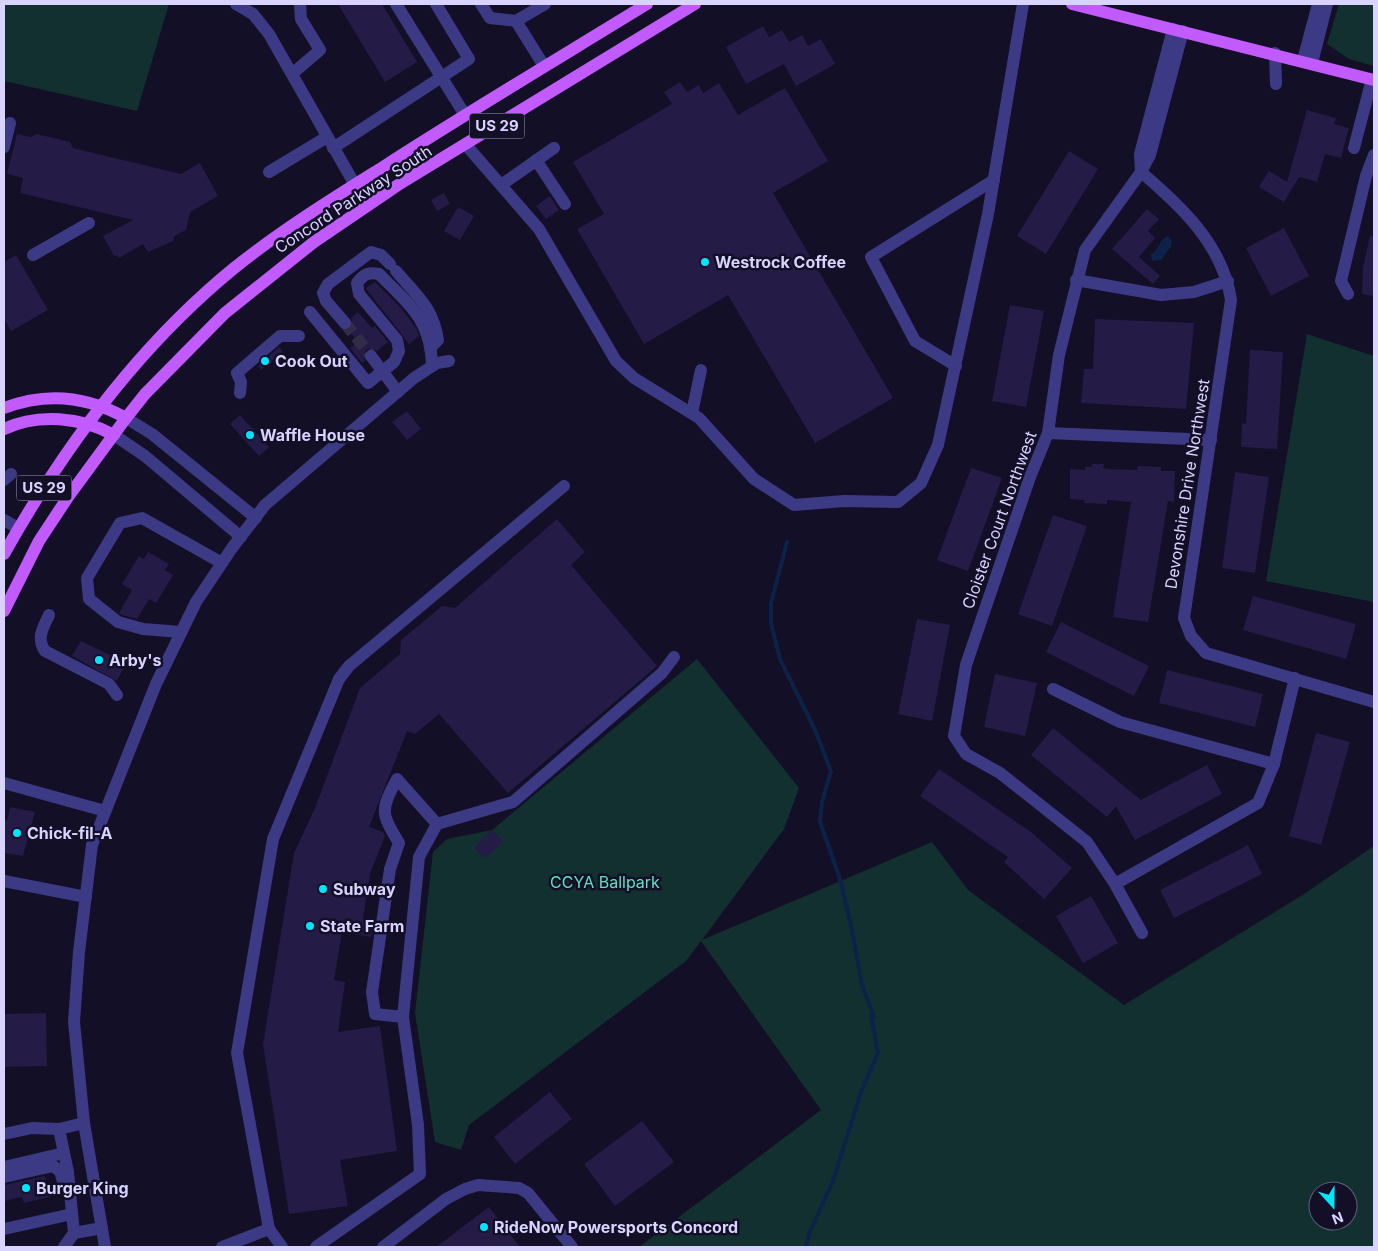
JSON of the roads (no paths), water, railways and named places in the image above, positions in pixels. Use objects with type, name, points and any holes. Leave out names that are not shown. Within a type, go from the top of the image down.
[{"type":"main road","name":"Concord Parkway South","points":[[4,554],[31,506],[103,406],[151,347],[233,270],[320,206],[544,66],[648,4]]},
{"type":"main road","name":"Concord Parkway South","points":[[4,611],[39,541],[68,497],[126,418],[145,394],[226,313],[280,266],[367,206],[695,4]]},
{"type":"main road","points":[[1072,4],[1275,53],[1373,79]]},
{"type":"main road","points":[[4,408],[27,401],[54,398],[81,400],[103,406],[126,418]]},
{"type":"main road","points":[[4,430],[22,423],[45,419],[60,419],[89,425],[114,435]]},
{"type":"street","points":[[236,4],[253,14],[269,34],[367,206]]},
{"type":"street","points":[[292,74],[320,50],[301,19],[300,4]]},
{"type":"street","points":[[396,4],[465,115]]},
{"type":"street","points":[[269,172],[330,143],[469,59],[436,4]]},
{"type":"street","points":[[481,4],[490,18],[516,21],[545,4]]},
{"type":"street","points":[[466,145],[539,229],[616,361],[634,378],[699,418],[754,479],[794,505],[844,501],[898,502],[921,483],[938,445],[994,180],[1022,4]]},
{"type":"street","points":[[1307,62],[1318,4]]},
{"type":"street","points":[[1307,62],[1327,4]]},
{"type":"street","points":[[516,21],[544,66]]},
{"type":"street","name":"Cloister Court Northwest","points":[[1142,933],[1115,884],[1087,842],[1000,773],[966,754],[954,736],[966,665],[1030,477],[1048,432],[1058,356],[1084,250],[1141,172],[1150,155],[1178,30]]},
{"type":"street","points":[[1275,53],[1276,84]]},
{"type":"street","points":[[1354,148],[1373,79]]},
{"type":"street","points":[[4,147],[10,123]]},
{"type":"street","points":[[501,185],[554,148]]},
{"type":"street","points":[[1348,294],[1341,281],[1366,176],[1374,155]]},
{"type":"street","points":[[536,160],[565,204]]},
{"type":"street","name":"Devonshire Drive Northwest","points":[[1141,172],[1182,208],[1197,226],[1217,257],[1228,281],[1231,300],[1184,618],[1191,636],[1206,652],[1374,702]]},
{"type":"street","points":[[956,366],[914,341],[871,256],[994,180]]},
{"type":"street","points":[[33,255],[89,223]]},
{"type":"street","points":[[345,323],[326,301],[323,293],[328,284],[371,252],[381,255],[428,307],[435,321],[438,340],[432,347]]},
{"type":"street","points":[[310,312],[368,383],[394,362],[399,351],[397,340],[359,294],[357,283],[362,276],[370,273],[379,274],[419,315],[432,347],[432,366]]},
{"type":"street","points":[[1076,280],[1161,295],[1194,292],[1228,281]]},
{"type":"street","points":[[240,393],[241,382],[237,373],[280,336],[299,336]]},
{"type":"street","points":[[371,356],[398,392]]},
{"type":"street","points":[[105,1247],[84,1123],[74,1022],[79,952],[92,846],[105,811],[156,684],[196,602],[241,537],[266,505],[398,392],[432,366],[449,361]]},
{"type":"street","points":[[692,413],[700,370]]},
{"type":"street","points":[[126,418],[152,434],[256,518]]},
{"type":"street","points":[[1048,432],[1211,440]]},
{"type":"street","points":[[114,435],[145,456],[241,537]]},
{"type":"street","points":[[282,1247],[270,1229],[237,1053],[273,840],[339,679],[348,666],[564,486]]},
{"type":"street","points":[[182,632],[143,629],[118,622],[89,599],[87,578],[120,523],[142,518],[222,563]]},
{"type":"street","points":[[4,520],[18,528]]},
{"type":"street","points":[[49,615],[40,634],[40,643],[45,651],[109,684],[117,695]]},
{"type":"street","points":[[316,1247],[420,1174],[418,1125],[403,1017],[419,857],[437,824],[513,802],[662,672],[674,658]]},
{"type":"street","points":[[1115,884],[1258,803],[1274,764],[1295,678]]},
{"type":"street","points":[[1053,689],[1120,722],[1274,764]]},
{"type":"street","points":[[403,1017],[375,1014],[372,992],[390,869],[399,843],[384,818],[386,798],[397,779],[437,824]]},
{"type":"street","points":[[4,783],[105,811]]},
{"type":"street","points":[[4,881],[86,897]]},
{"type":"street","points":[[4,1134],[32,1128],[59,1129],[84,1123]]},
{"type":"street","points":[[59,1129],[64,1153],[74,1233],[64,1247]]},
{"type":"street","points":[[4,1167],[64,1153]]},
{"type":"street","points":[[4,1177],[53,1166],[60,1171],[66,1201],[72,1211]]},
{"type":"street","points":[[383,1247],[446,1199],[465,1189],[478,1185],[519,1188],[528,1193],[572,1247]]},
{"type":"street","points":[[4,1228],[72,1211]]},
{"type":"street","points":[[74,1233],[102,1228]]},
{"type":"street","points":[[222,1247],[270,1229]]},
{"type":"water","points":[[1168,236],[1172,241],[1171,247],[1161,260],[1152,261],[1151,255]]},
{"type":"waterway","points":[[787,542],[771,603],[771,623],[780,659],[815,730],[831,771],[822,802],[820,822],[839,876],[851,925],[862,985],[874,1017],[871,1016],[878,1053],[861,1092],[833,1181],[809,1234],[806,1247]]},
{"type":"tunnel","points":[[345,323],[371,356]]},
{"type":"place","name":"Westrock Coffee","points":[[705,262]]},
{"type":"place","name":"Cook Out","points":[[265,361]]},
{"type":"place","name":"Waffle House","points":[[250,435]]},
{"type":"place","name":"Arby's","points":[[99,660]]},
{"type":"place","name":"Chick-fil-A","points":[[17,833]]},
{"type":"place","name":"Subway","points":[[323,889]]},
{"type":"place","name":"State Farm","points":[[310,926]]},
{"type":"place","name":"Burger King","points":[[26,1188]]},
{"type":"place","name":"RideNow Powersports Concord","points":[[484,1227]]},
{"type":"park label","name":"CCYA Ballpark","points":[[605,882]]}]
